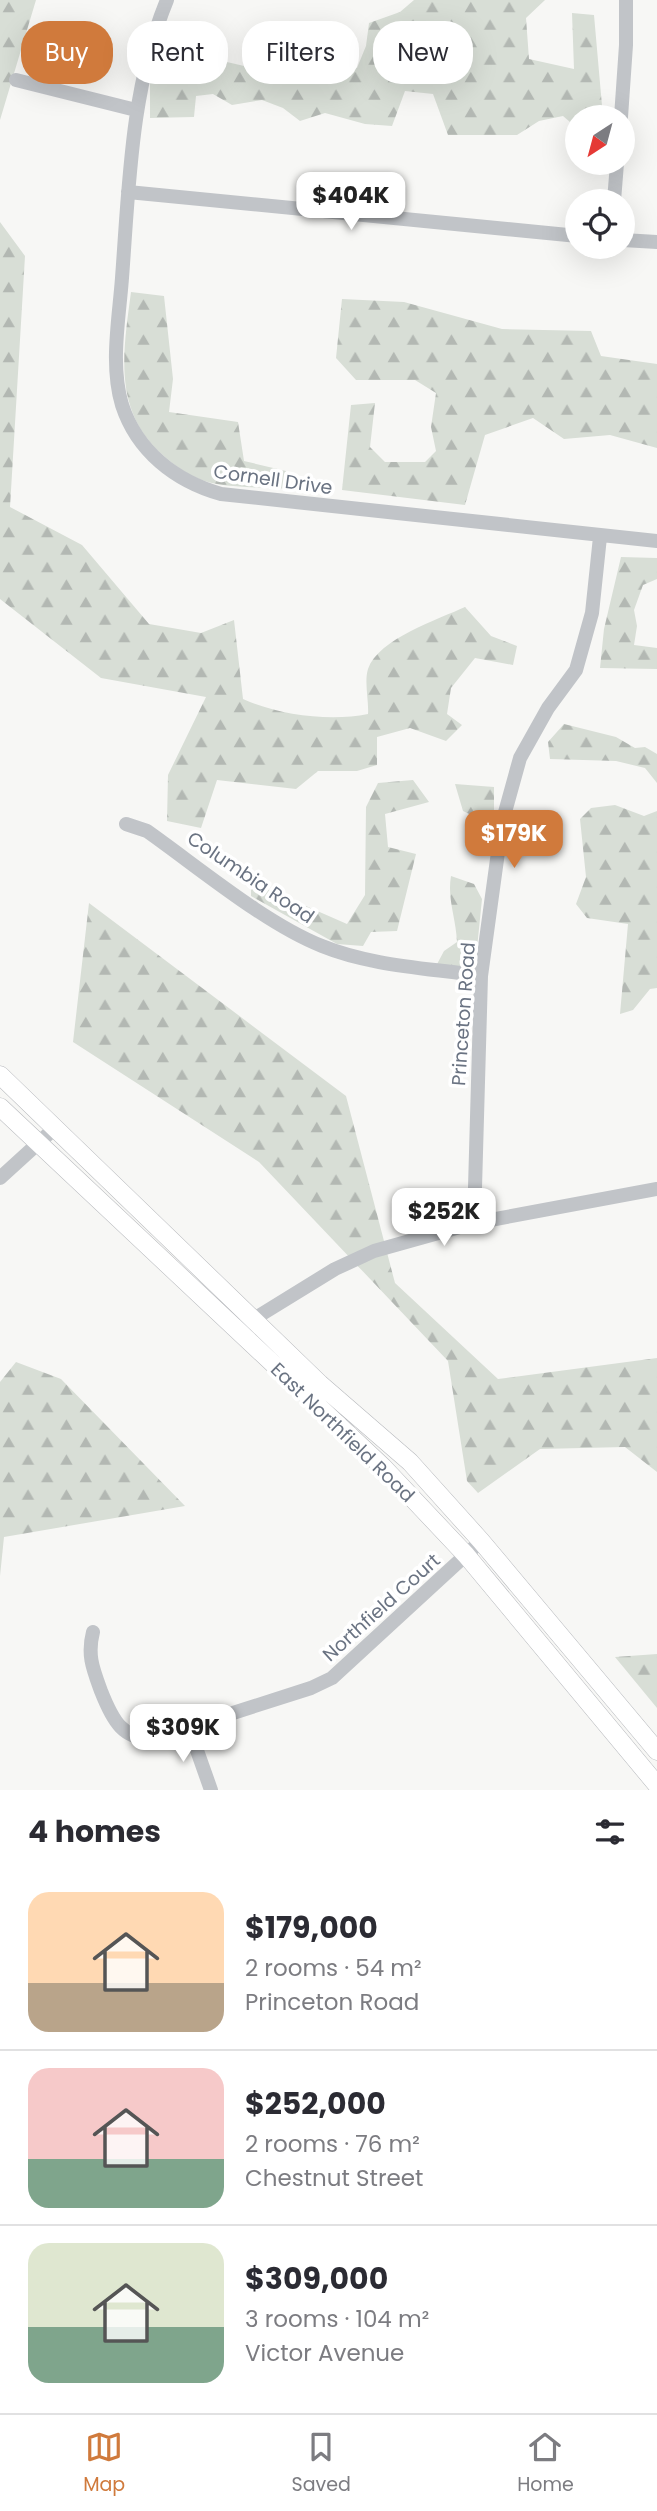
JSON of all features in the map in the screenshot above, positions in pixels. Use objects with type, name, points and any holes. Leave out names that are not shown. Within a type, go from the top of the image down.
[{"type":"main road","name":"East Northfield Road","points":[[0,1075],[320,1384],[410,1462],[481,1541],[657,1751]]},
{"type":"main road","name":"East Northfield Road","points":[[0,1107],[383,1467],[466,1555],[657,1785]]},
{"type":"main road","points":[[544,1652],[561,1638]]},
{"type":"street","name":"Cornell Drive","points":[[167,0],[136,110],[128,192],[117,377],[122,404],[134,430],[150,452],[170,471],[194,485],[220,494],[600,537],[657,541]]},
{"type":"street","points":[[622,105],[626,0]]},
{"type":"street","points":[[16,80],[136,110]]},
{"type":"street","points":[[128,192],[565,235]]},
{"type":"street","points":[[635,241],[657,242]]},
{"type":"street","name":"Princeton Road","points":[[474,1223],[481,976],[502,823],[520,758],[548,708],[576,670],[592,613],[600,537]]},
{"type":"street","name":"Columbia Road","points":[[127,824],[147,831],[285,927],[321,946],[353,956],[481,976]]},
{"type":"street","points":[[0,1178],[56,1127]]},
{"type":"street","points":[[238,1331],[253,1318],[354,1258],[474,1223],[657,1189]]},
{"type":"street","name":"Northfield Court","points":[[93,1632],[89,1658],[112,1720],[119,1727],[146,1739],[311,1688],[332,1678],[481,1541]]},
{"type":"street","points":[[188,1726],[211,1790]]},
{"type":"green space","points":[[0,0],[36,0],[30,21],[21,21],[21,50],[0,120]]},
{"type":"green space","points":[[414,0],[545,0],[526,18],[529,59],[574,69],[572,13],[594,15],[602,105],[565,105],[565,118],[539,121],[517,135],[448,135],[433,94],[405,91],[392,126],[365,124],[325,113],[300,121],[283,108],[262,100],[232,105],[213,94],[196,96],[194,117],[150,118],[150,84],[228,84],[228,62],[242,66],[242,84],[359,84],[359,63],[366,46],[369,23],[373,22],[373,84],[473,84],[473,21],[375,21],[400,12]]},
{"type":"green space","points":[[0,222],[25,256],[10,507],[82,545],[149,624],[201,633],[234,620],[243,699],[288,713],[321,717],[368,714],[367,674],[374,658],[410,631],[465,607],[491,636],[517,646],[513,665],[475,658],[451,688],[447,714],[462,725],[446,741],[410,728],[377,737],[377,765],[357,771],[318,771],[296,789],[217,780],[201,828],[167,821],[168,775],[206,697],[101,678],[0,599]]},
{"type":"green space","points":[[131,292],[164,296],[173,379],[169,412],[238,422],[244,461],[286,471],[287,489],[234,486],[203,480],[177,466],[148,439],[136,421],[125,380],[125,337]]},
{"type":"green space","points":[[342,299],[404,302],[502,329],[591,331],[601,356],[657,364],[657,448],[610,435],[564,439],[533,418],[485,435],[465,505],[342,490],[351,405],[375,403],[370,447],[385,462],[425,462],[436,451],[431,427],[436,393],[415,380],[356,380],[336,358]]},
{"type":"green space","points":[[621,557],[657,558],[657,579],[643,585],[634,610],[637,626],[634,645],[657,648],[657,669],[600,668],[604,629]]},
{"type":"green space","points":[[564,724],[616,737],[635,748],[645,747],[657,754],[657,783],[645,768],[616,761],[550,759],[548,742]]},
{"type":"green space","points":[[413,780],[429,802],[385,814],[388,847],[416,854],[397,931],[371,932],[363,946],[337,944],[251,896],[251,882],[347,924],[365,895],[366,807],[378,783]]},
{"type":"green space","points":[[455,784],[494,787],[494,826],[463,811]]},
{"type":"green space","points":[[615,805],[644,816],[657,811],[657,988],[650,989],[633,1010],[620,1014],[628,924],[587,918],[576,904],[586,877],[580,819],[591,808]]},
{"type":"green space","points":[[451,876],[474,884],[482,899],[475,968],[436,966],[444,951],[457,942],[450,893]]},
{"type":"green space","points":[[89,903],[346,1096],[395,1283],[498,1379],[657,1358],[657,1472],[625,1447],[540,1449],[478,1493],[467,1481],[448,1361],[259,1162],[73,1042]]},
{"type":"green space","points":[[16,1362],[61,1379],[185,1506],[4,1537],[0,1576],[0,1382]]},
{"type":"green space","points":[[657,1654],[657,1708],[615,1657]]}]
